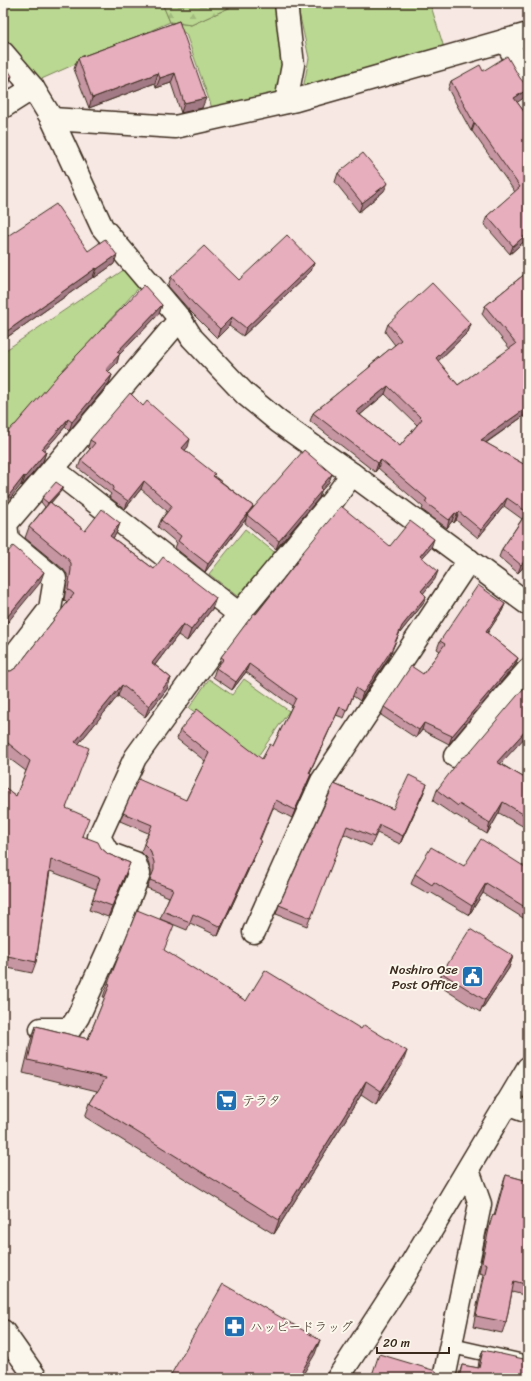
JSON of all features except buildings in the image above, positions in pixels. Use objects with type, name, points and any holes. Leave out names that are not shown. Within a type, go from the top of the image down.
[{"type":"main road","points":[[286,3],[293,65],[286,102]]},
{"type":"main road","points":[[52,119],[175,127],[286,102],[528,34]]},
{"type":"main road","points":[[505,40],[528,80]]},
{"type":"main road","points":[[3,52],[33,88],[52,119],[102,227],[180,319],[192,338],[245,394],[279,422],[469,560],[527,600]]},
{"type":"main road","points":[[3,107],[33,88]]},
{"type":"main road","points":[[3,670],[50,609],[56,579],[8,540],[6,524],[180,319]]},
{"type":"main road","points":[[53,469],[239,614]]},
{"type":"main road","points":[[41,1029],[70,1029],[78,1017],[111,944],[139,874],[135,863],[108,853],[99,837],[135,758],[239,614],[334,499],[352,474]]},
{"type":"main road","points":[[254,932],[322,781],[469,560]]},
{"type":"main road","points":[[455,756],[528,670]]},
{"type":"main road","points":[[338,1378],[404,1276],[528,1068]]},
{"type":"main road","points":[[506,1104],[528,1112]]},
{"type":"main road","points":[[444,1378],[452,1346],[480,1204],[468,1170]]},
{"type":"main road","points":[[3,1331],[36,1378]]},
{"type":"lane","points":[[452,1346],[528,1363]]},
{"type":"green space","points":[[3,3],[162,3],[170,22],[37,81],[3,38]]},
{"type":"green space","points":[[162,3],[240,3],[191,25],[170,22]]},
{"type":"green space","points":[[240,3],[277,3],[285,59],[281,94],[212,108],[186,34],[170,22],[191,25]]},
{"type":"green space","points":[[297,3],[430,3],[445,51],[303,89],[309,58]]},
{"type":"green space","points":[[128,267],[142,284],[3,439],[3,352]]},
{"type":"green space","points":[[245,529],[278,555],[242,600],[209,574]]},
{"type":"green space","points":[[209,679],[232,695],[244,679],[289,711],[258,756],[189,708]]},
{"type":"place","name":"Noshiro Ose Post Office","points":[[473,976]]},
{"type":"place","name":"テラタ","points":[[227,1100]]},
{"type":"place","name":"ハッピードラッグ","points":[[234,1326]]}]
